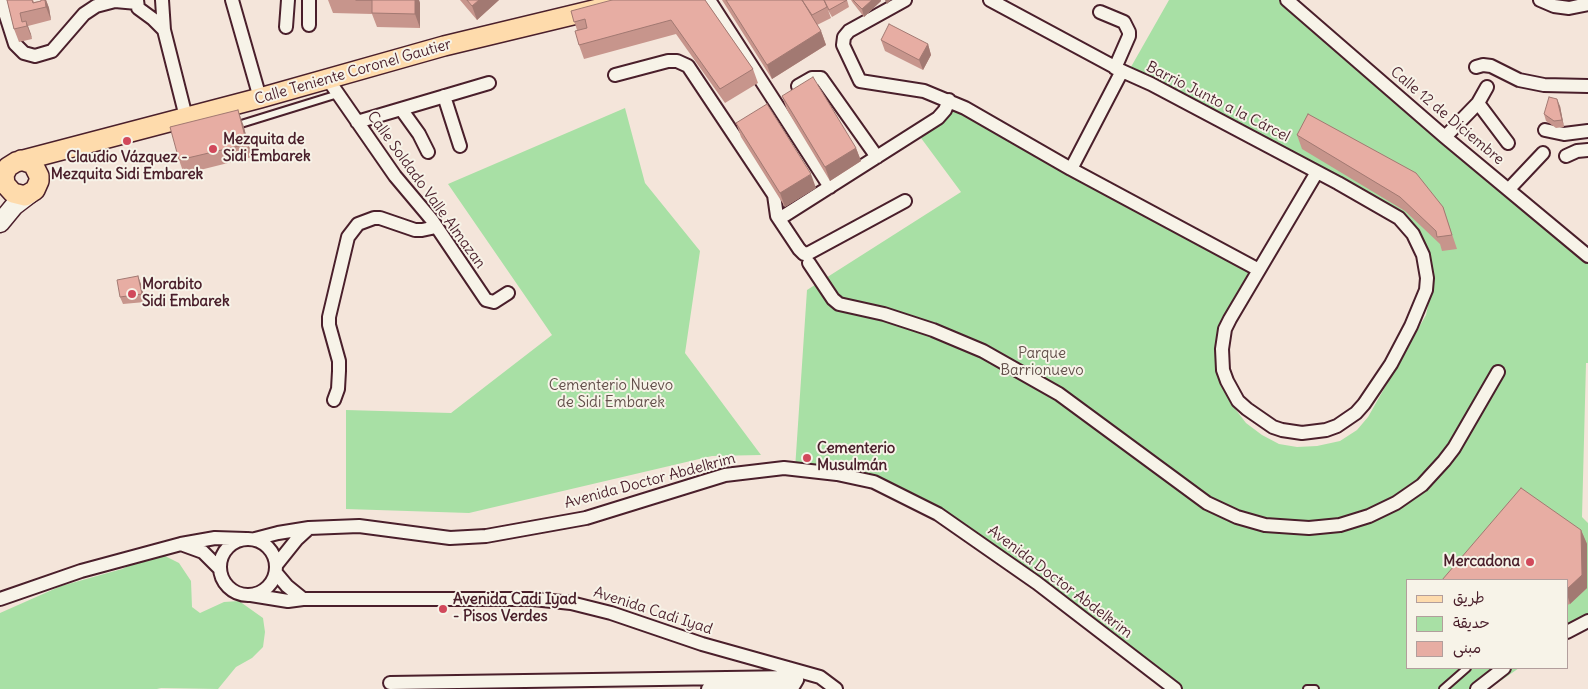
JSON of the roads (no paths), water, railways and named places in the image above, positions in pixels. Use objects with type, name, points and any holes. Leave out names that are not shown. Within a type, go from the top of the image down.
[{"type":"main road","name":"Calle Teniente Coronel Gautier","points":[[7,175],[72,146],[186,118],[444,46],[608,3],[635,0]]},
{"type":"main road","name":"Calle Teniente Coronel Gautier","points":[[31,193],[38,186],[42,168],[49,161],[72,146]]},
{"type":"main road","points":[[31,193],[19,195],[7,175],[33,164],[40,176]]},
{"type":"street","points":[[1,0],[15,44],[24,52],[35,56],[52,51],[84,14],[96,6],[115,1],[137,2],[142,12],[147,14],[164,30]]},
{"type":"street","points":[[232,0],[260,98]]},
{"type":"street","points":[[286,27],[288,0]]},
{"type":"street","points":[[309,0],[309,25]]},
{"type":"street","points":[[709,0],[778,99],[830,187]]},
{"type":"street","points":[[904,0],[846,34],[843,45],[857,77],[863,83],[924,91],[949,100],[1071,169],[1259,270]]},
{"type":"street","points":[[990,0],[1118,70],[1129,32],[1124,22],[1100,12]]},
{"type":"street","name":"Calle 12 de Diciembre","points":[[1287,0],[1445,137],[1588,256]]},
{"type":"street","points":[[1540,0],[1554,6],[1588,4]]},
{"type":"street","points":[[147,14],[156,12],[162,2]]},
{"type":"street","points":[[162,2],[164,30],[186,118]]},
{"type":"street","points":[[615,75],[668,61],[683,63],[692,70],[735,128],[776,199],[776,212],[779,219],[798,249],[807,254],[905,201]]},
{"type":"street","points":[[1476,67],[1483,65],[1491,66],[1510,76],[1532,83],[1587,87]]},
{"type":"street","name":"Barrio Junto a la Cárcel","points":[[1071,169],[1118,70],[1151,84],[1317,172],[1403,222],[1419,244],[1423,255],[1426,290],[1419,308],[1391,364],[1356,413],[1337,426],[1314,433],[1302,433],[1282,430],[1264,422],[1238,401],[1223,370],[1223,339],[1230,319],[1317,172]]},
{"type":"street","name":"Calle Soldado Valle Almazan","points":[[327,78],[395,176],[436,227],[486,300],[494,302],[508,293]]},
{"type":"street","points":[[778,99],[812,78],[821,78],[877,156]]},
{"type":"street","points":[[357,122],[489,83]]},
{"type":"street","points":[[1445,137],[1478,103],[1487,87]]},
{"type":"street","points":[[444,96],[460,146]]},
{"type":"street","points":[[779,219],[938,118],[945,110],[949,100]]},
{"type":"street","points":[[1478,103],[1508,143]]},
{"type":"street","points":[[401,109],[419,134],[428,152]]},
{"type":"street","points":[[1545,130],[1564,134],[1588,131]]},
{"type":"street","points":[[1566,156],[1577,151],[1588,150]]},
{"type":"street","points":[[1509,189],[1543,153]]},
{"type":"street","points":[[1,222],[7,175]]},
{"type":"street","points":[[1,222],[14,206],[31,193]]},
{"type":"street","points":[[334,400],[338,389],[339,371],[329,317],[348,237],[358,224],[374,218],[380,218],[415,230],[436,227]]},
{"type":"street","points":[[809,263],[838,304],[870,310],[897,318],[983,351],[1059,394],[1207,503],[1237,517],[1265,525],[1309,528],[1340,524],[1370,516],[1396,503],[1422,485],[1444,461],[1454,448],[1498,372]]},
{"type":"street","name":"Avenida Doctor Abdelkrim","points":[[0,599],[81,571],[181,544],[215,538],[250,539],[278,532],[309,528],[359,526],[450,538],[486,536],[586,518],[725,475],[784,468],[862,478],[874,482],[938,514],[1037,584],[1175,689]]},
{"type":"street","points":[[276,568],[297,539],[309,528]]},
{"type":"street","points":[[250,539],[263,542],[270,548],[274,556],[276,568],[273,581],[267,588],[260,593],[251,595],[234,591],[222,578],[220,569],[224,552],[230,546],[250,539]]},
{"type":"street","points":[[181,544],[204,552],[220,569]]},
{"type":"street","points":[[276,568],[288,586],[303,599]]},
{"type":"street","name":"Avenida Cadi Iyad","points":[[251,595],[278,600],[534,599],[571,603],[610,613],[702,644],[820,677],[836,689]]},
{"type":"street","points":[[1568,631],[1588,621]]},
{"type":"street","points":[[1477,689],[1498,669]]},
{"type":"street","points":[[390,683],[794,677],[797,680],[794,686],[708,689]]},
{"type":"lane","points":[[241,124],[338,94]]},
{"type":"lane","points":[[1443,689],[1467,669]]},
{"type":"lane","points":[[1307,689],[1315,689]]},
{"type":"place","name":"Claudio Vázquez - Mezquita Sidi Embarek","points":[[127,141]]},
{"type":"place","name":"Mezquita de Sidi Embarek","points":[[213,149]]},
{"type":"place","name":"Morabito Sidi Embarek","points":[[132,294]]},
{"type":"place","name":"Cementerio Musulmán","points":[[807,458]]},
{"type":"place","name":"Mercadona","points":[[1530,562]]},
{"type":"place","name":"Avenida Cadi Iyad - Pisos Verdes","points":[[443,609]]},
{"type":"park label","name":"Parque Barrionuevo","points":[[1042,362]]},
{"type":"park label","name":"Cementerio Nuevo de Sidi Embarek","points":[[611,394]]}]
